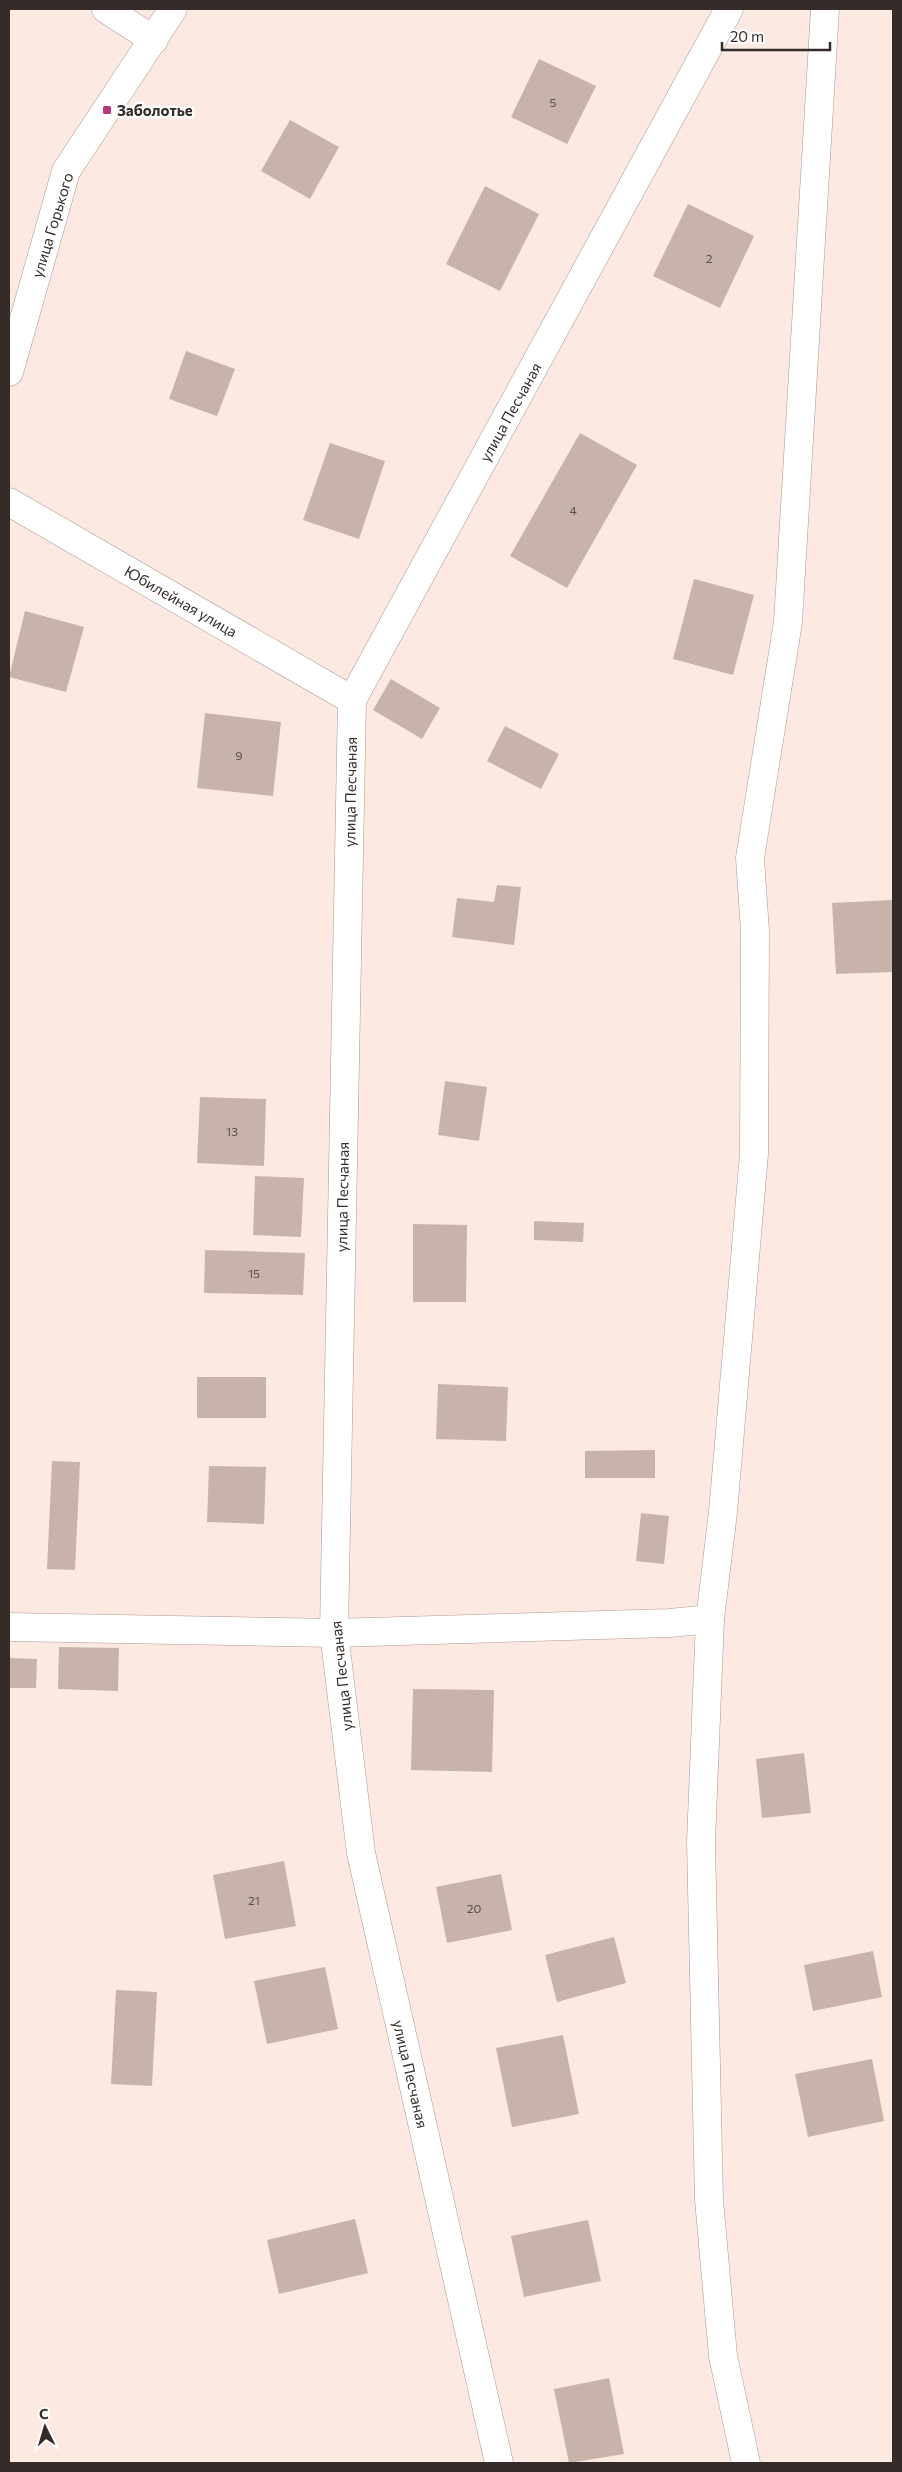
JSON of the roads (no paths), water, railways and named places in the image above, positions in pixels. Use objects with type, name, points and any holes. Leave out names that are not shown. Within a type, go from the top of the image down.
[{"type":"street","points":[[106,9],[154,40]]},
{"type":"street","name":"улица Горького","points":[[9,372],[66,171],[173,9]]},
{"type":"street","name":"улица Песчаная","points":[[498,2463],[361,1853],[334,1633],[352,700],[729,9]]},
{"type":"street","points":[[746,2463],[723,2356],[709,2200],[701,1842],[710,1619],[723,1512],[754,1154],[754,930],[750,858],[788,622],[825,9]]},
{"type":"street","name":"Юбилейная улица","points":[[9,502],[352,700]]},
{"type":"street","points":[[9,1627],[334,1633],[670,1623],[710,1619]]},
{"type":"place","name":"Заболотье","points":[[107,110]]}]
